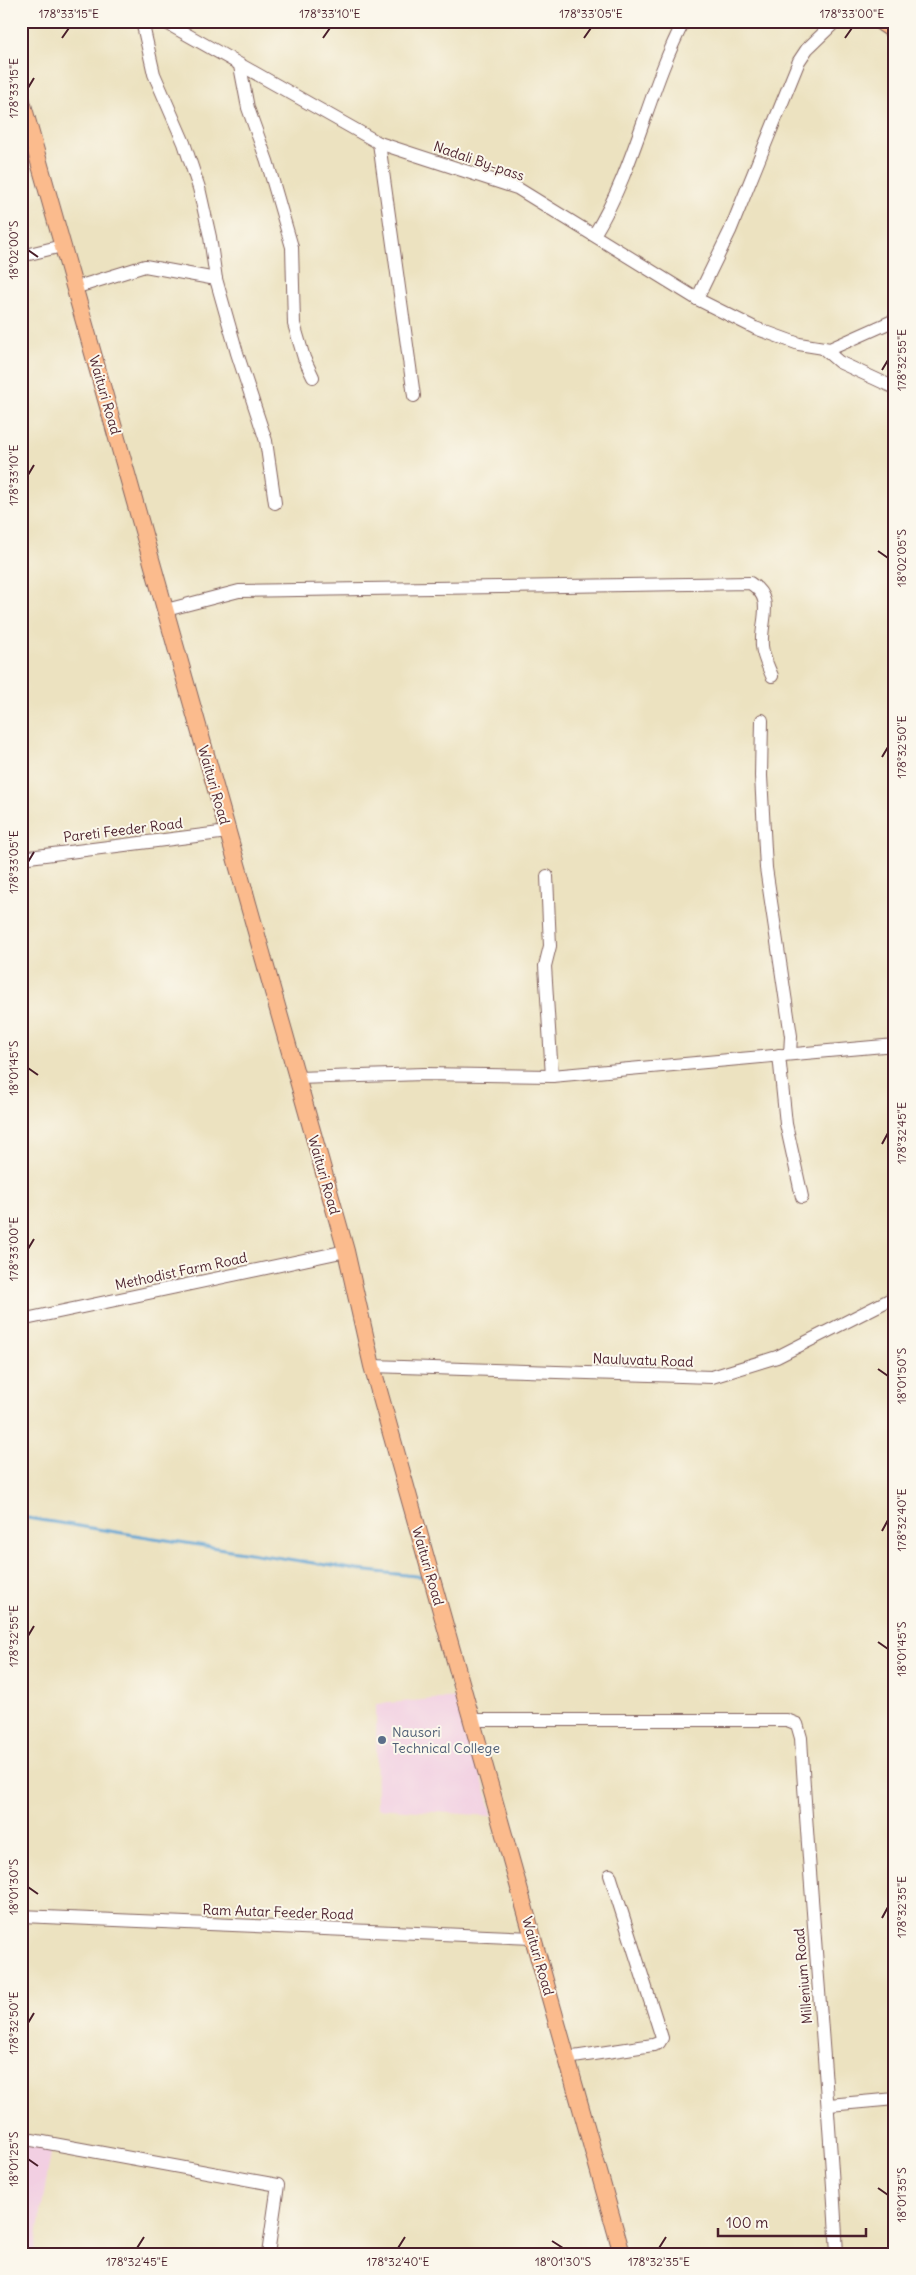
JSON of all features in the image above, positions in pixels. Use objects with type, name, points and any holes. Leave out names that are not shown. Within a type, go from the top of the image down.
[{"type":"main road","points":[[879,21],[895,32]]},
{"type":"main road","name":"Waituri Road","points":[[21,98],[346,1252],[372,1366],[622,2254]]},
{"type":"street","points":[[142,21],[154,74],[184,143],[199,188],[210,237],[216,279],[236,353],[266,441],[275,503]]},
{"type":"street","name":"Nadali By-pass","points":[[163,21],[378,143],[516,188],[697,299],[755,328],[799,344],[824,349],[838,346],[895,320]]},
{"type":"street","points":[[594,235],[609,210],[642,130],[675,38],[684,21]]},
{"type":"street","points":[[697,299],[730,231],[799,61],[807,49],[836,21]]},
{"type":"street","points":[[240,66],[248,108],[267,161],[292,247],[294,324],[304,358],[313,377]]},
{"type":"street","points":[[378,143],[414,396]]},
{"type":"street","points":[[21,256],[62,246]]},
{"type":"street","points":[[74,288],[145,266],[216,279]]},
{"type":"street","points":[[824,349],[839,362],[895,388]]},
{"type":"street","points":[[166,610],[238,591],[750,583],[760,589],[764,596],[763,653],[772,676]]},
{"type":"street","points":[[762,720],[761,776],[766,868],[791,1036],[785,1055],[786,1124],[802,1197]]},
{"type":"street","name":"Pareti Feeder Road","points":[[21,858],[228,832]]},
{"type":"street","points":[[547,876],[550,946],[544,966],[552,1076]]},
{"type":"street","points":[[297,1078],[424,1074],[552,1076],[895,1045]]},
{"type":"street","name":"Methodist Farm Road","points":[[21,1320],[346,1252]]},
{"type":"street","name":"Nauluvatu Road","points":[[372,1366],[712,1377],[777,1357],[895,1297]]},
{"type":"street","name":"Millenium Road","points":[[472,1720],[787,1720],[797,1724],[801,1738],[807,1844],[829,2105],[837,2254]]},
{"type":"street","points":[[567,2058],[653,2045],[659,2043],[662,2038],[610,1875]]},
{"type":"street","name":"Ram Autar Feeder Road","points":[[21,1916],[533,1938]]},
{"type":"street","points":[[829,2105],[895,2099]]},
{"type":"street","points":[[21,2138],[278,2186],[268,2254]]},
{"type":"shaded area","points":[[458,1697],[493,1816],[377,1808],[376,1704]]},
{"type":"shaded area","points":[[21,2142],[52,2147],[34,2254],[21,2254]]},
{"type":"waterway","points":[[21,1517],[358,1570],[425,1577]]},
{"type":"place","name":"Nausori Technical College","points":[[382,1740]]}]
